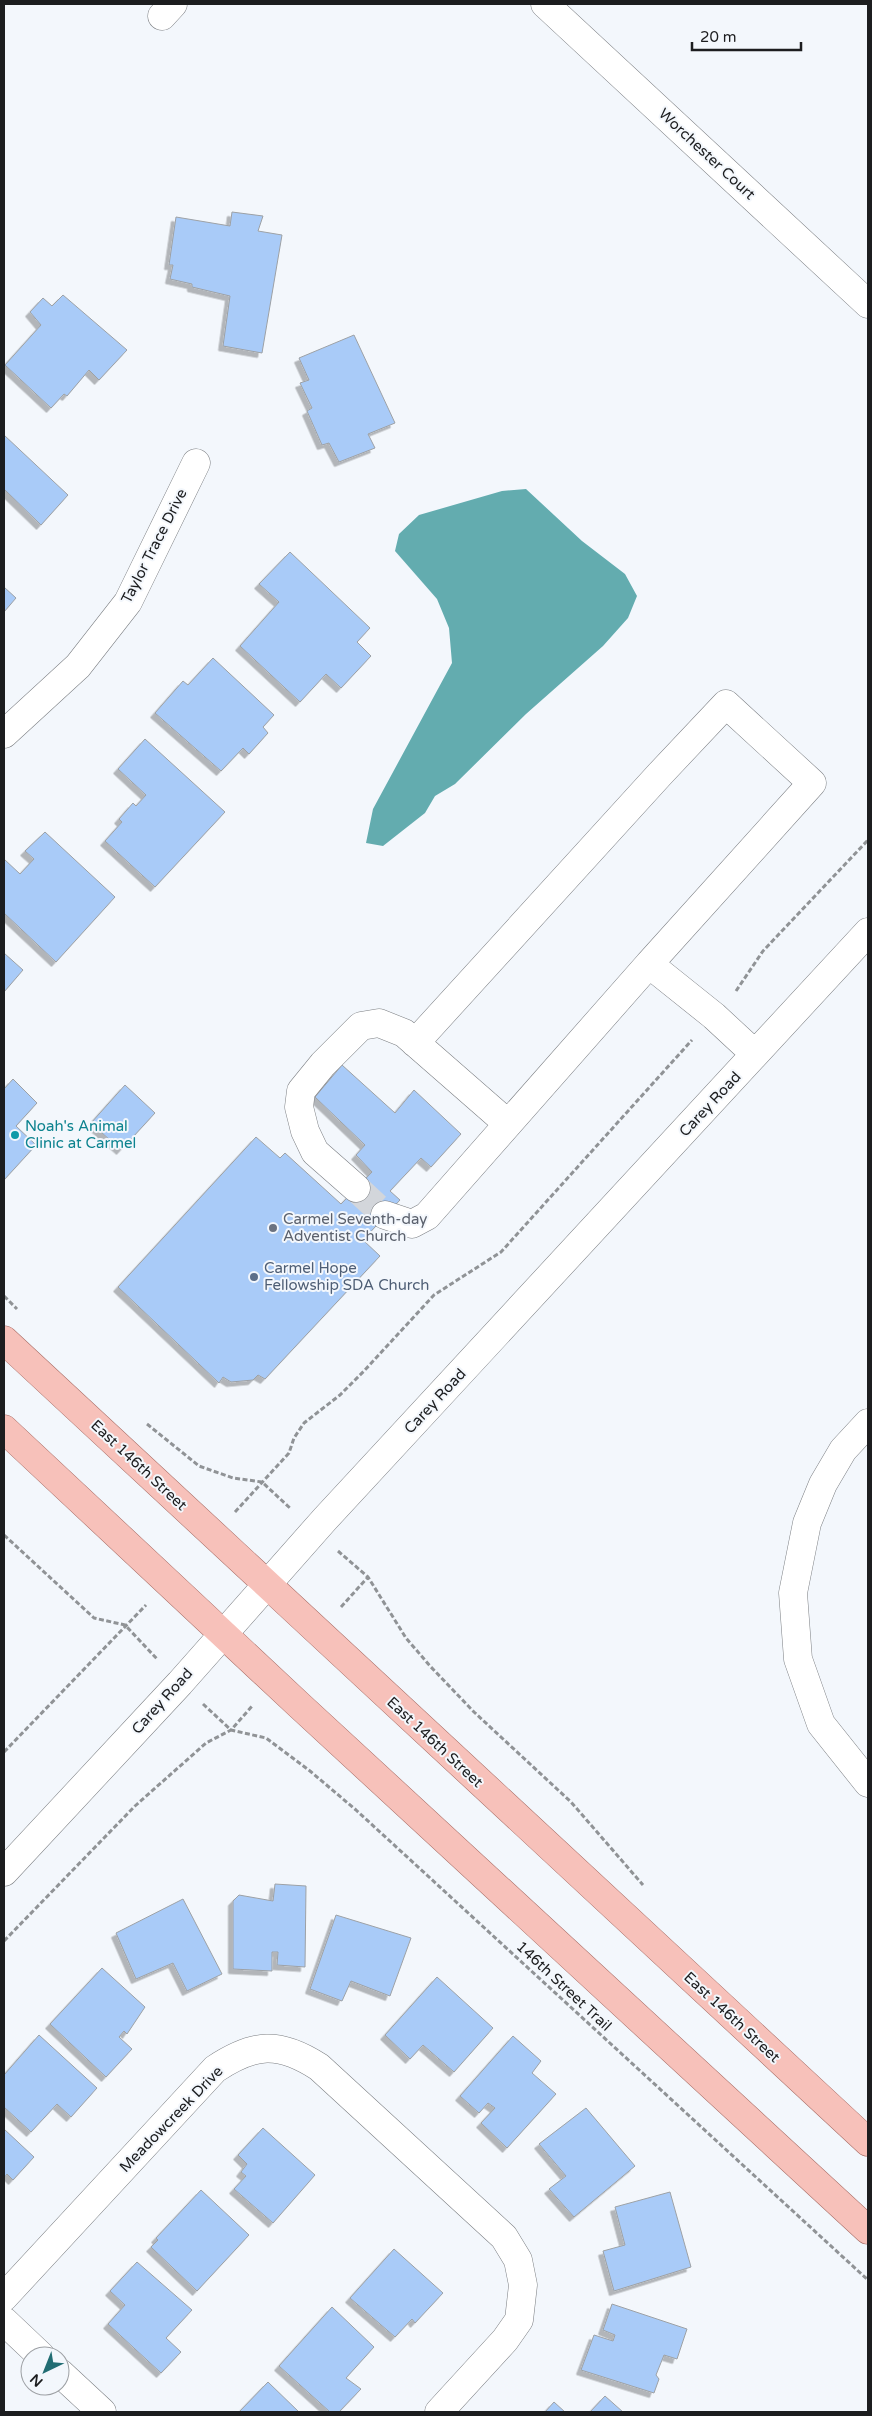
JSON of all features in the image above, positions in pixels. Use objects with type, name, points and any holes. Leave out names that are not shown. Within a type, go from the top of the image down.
[{"type":"main road","name":"East 146th Street","points":[[4,1340],[268,1584],[356,1670],[868,2142]]},
{"type":"main road","points":[[4,1429],[868,2230]]},
{"type":"street","name":"Worchester Court","points":[[545,4],[868,304]]},
{"type":"street","name":"Taylor Trace Drive","points":[[4,734],[78,666],[128,602],[196,463]]},
{"type":"street","points":[[385,1215],[412,1224],[427,1216],[648,964],[812,783],[726,704],[415,1043]]},
{"type":"street","name":"Carey Road","points":[[4,1872],[868,932]]},
{"type":"street","points":[[648,964],[714,1016],[756,1054]]},
{"type":"street","points":[[356,1188],[315,1152],[305,1131],[299,1107],[301,1091],[323,1064],[361,1026],[379,1023],[404,1033],[507,1124]]},
{"type":"street","points":[[868,1422],[842,1450],[824,1484],[807,1523],[793,1593],[798,1659],[821,1724],[868,1782]]},
{"type":"street","name":"Meadowcreek Drive","points":[[4,2297],[215,2069],[234,2056],[256,2049],[278,2049],[299,2054],[319,2067],[504,2238],[518,2260],[524,2285],[519,2320],[505,2340],[439,2412]]},
{"type":"street","points":[[4,2321],[30,2346]]},
{"type":"street","points":[[70,2382],[102,2412]]},
{"type":"path","points":[[140,1419],[199,1466],[233,1478],[262,1482],[288,1453],[294,1438],[304,1423],[340,1394],[364,1371],[434,1295],[501,1252],[738,989],[763,951],[868,840]]},
{"type":"path","points":[[4,1296],[18,1310]]},
{"type":"path","points":[[4,1535],[94,1618],[125,1625],[4,1752]]},
{"type":"path","points":[[368,1577],[406,1638],[430,1666],[474,1712],[571,1802],[647,1890]]},
{"type":"path","name":"146th Street Trail","points":[[4,1941],[135,1806],[206,1743],[231,1730],[266,1738],[310,1770],[350,1805],[868,2280]]},
{"type":"water","points":[[526,489],[582,541],[625,574],[637,596],[628,618],[603,646],[526,714],[455,784],[435,796],[425,813],[383,846],[366,843],[373,809],[452,663],[449,628],[437,599],[395,551],[399,534],[419,515],[502,491]]},
{"type":"building","points":[[232,212],[263,216],[258,231],[282,235],[262,353],[223,346],[230,296],[192,287],[192,284],[170,279],[173,265],[169,265],[176,217],[230,226]]},
{"type":"building","points":[[63,295],[127,350],[99,380],[89,370],[67,396],[64,394],[51,408],[5,365],[41,325],[30,312],[43,298],[52,306]]},
{"type":"building","points":[[354,335],[395,423],[368,434],[375,448],[339,462],[329,443],[322,445],[307,411],[312,408],[300,383],[309,380],[299,358]]},
{"type":"building","points":[[4,435],[68,495],[41,525],[4,489]]},
{"type":"building","points":[[290,552],[370,628],[357,642],[371,656],[341,688],[326,674],[300,702],[240,646],[279,602],[259,584]]},
{"type":"building","points":[[4,587],[16,598],[4,612]]},
{"type":"building","points":[[213,658],[274,715],[263,727],[268,733],[249,754],[243,748],[221,771],[155,713],[183,681],[188,685]]},
{"type":"building","points":[[145,739],[225,812],[155,887],[105,841],[122,822],[119,819],[133,803],[136,806],[146,795],[118,769]]},
{"type":"building","points":[[45,832],[115,897],[56,962],[4,913],[4,859],[20,874],[34,859],[25,851]]},
{"type":"building","points":[[4,953],[23,970],[4,992]]},
{"type":"building","name":"Carmel Seventh-day Adventist Church","points":[[342,1065],[395,1113],[414,1090],[461,1134],[431,1167],[421,1158],[390,1191],[400,1200],[363,1240],[380,1256],[265,1379],[258,1375],[253,1380],[231,1382],[223,1377],[219,1383],[118,1287],[256,1137],[280,1158],[285,1153],[341,1204],[372,1172],[356,1155],[365,1145],[315,1097]]},
{"type":"building","name":"Noah's Animal Clinic at Carmel","points":[[13,1079],[37,1103],[16,1126],[36,1145],[4,1180],[4,1089]]},
{"type":"building","points":[[125,1085],[155,1113],[121,1150],[91,1123]]},
{"type":"building","points":[[275,1884],[306,1886],[305,1967],[277,1965],[278,1952],[272,1952],[272,1971],[233,1969],[233,1901],[239,1895],[273,1901]]},
{"type":"building","points":[[183,1899],[222,1974],[187,1991],[173,1963],[136,1979],[116,1933]]},
{"type":"building","points":[[336,1915],[411,1938],[390,1996],[351,1981],[342,2001],[310,1989]]},
{"type":"building","points":[[102,1968],[145,2007],[127,2034],[124,2031],[119,2037],[132,2049],[106,2077],[50,2024]]},
{"type":"building","points":[[437,1977],[493,2028],[454,2072],[423,2045],[410,2059],[385,2035]]},
{"type":"building","points":[[39,2035],[97,2088],[71,2117],[57,2104],[31,2132],[4,2107],[4,2075]]},
{"type":"building","points":[[513,2036],[541,2061],[532,2073],[556,2094],[507,2148],[481,2123],[495,2108],[488,2103],[479,2113],[460,2096]]},
{"type":"building","points":[[586,2108],[635,2166],[574,2217],[549,2189],[566,2176],[539,2144]]},
{"type":"building","points":[[263,2128],[315,2175],[273,2223],[234,2189],[246,2176],[241,2172],[247,2164],[238,2155]]},
{"type":"building","points":[[4,2129],[34,2157],[13,2180],[7,2174],[4,2178]]},
{"type":"building","points":[[201,2190],[249,2235],[197,2291],[151,2247],[158,2240],[156,2238]]},
{"type":"building","points":[[670,2192],[691,2267],[614,2291],[603,2251],[625,2245],[615,2207]]},
{"type":"building","points":[[394,2249],[443,2293],[415,2323],[412,2319],[395,2337],[350,2298]]},
{"type":"building","points":[[137,2262],[192,2310],[166,2338],[181,2352],[161,2373],[108,2324],[125,2305],[110,2291]]},
{"type":"building","points":[[612,2304],[687,2329],[677,2359],[664,2355],[656,2375],[659,2379],[654,2393],[581,2370],[594,2335],[613,2341],[615,2335],[603,2330]]},
{"type":"building","points":[[332,2307],[374,2347],[346,2378],[361,2389],[339,2412],[330,2412],[279,2366]]},
{"type":"building","points":[[268,2382],[299,2412],[239,2412]]},
{"type":"building","points":[[605,2396],[623,2412],[590,2412]]},
{"type":"building","points":[[554,2402],[565,2412],[545,2412]]},
{"type":"tunnel","points":[[356,1188],[385,1215]]},
{"type":"place","name":"Noah's Animal Clinic at Carmel","points":[[15,1135]]},
{"type":"place","name":"Carmel Seventh-day Adventist Church","points":[[273,1228]]},
{"type":"place","name":"Carmel Hope Fellowship SDA Church","points":[[254,1277]]}]
